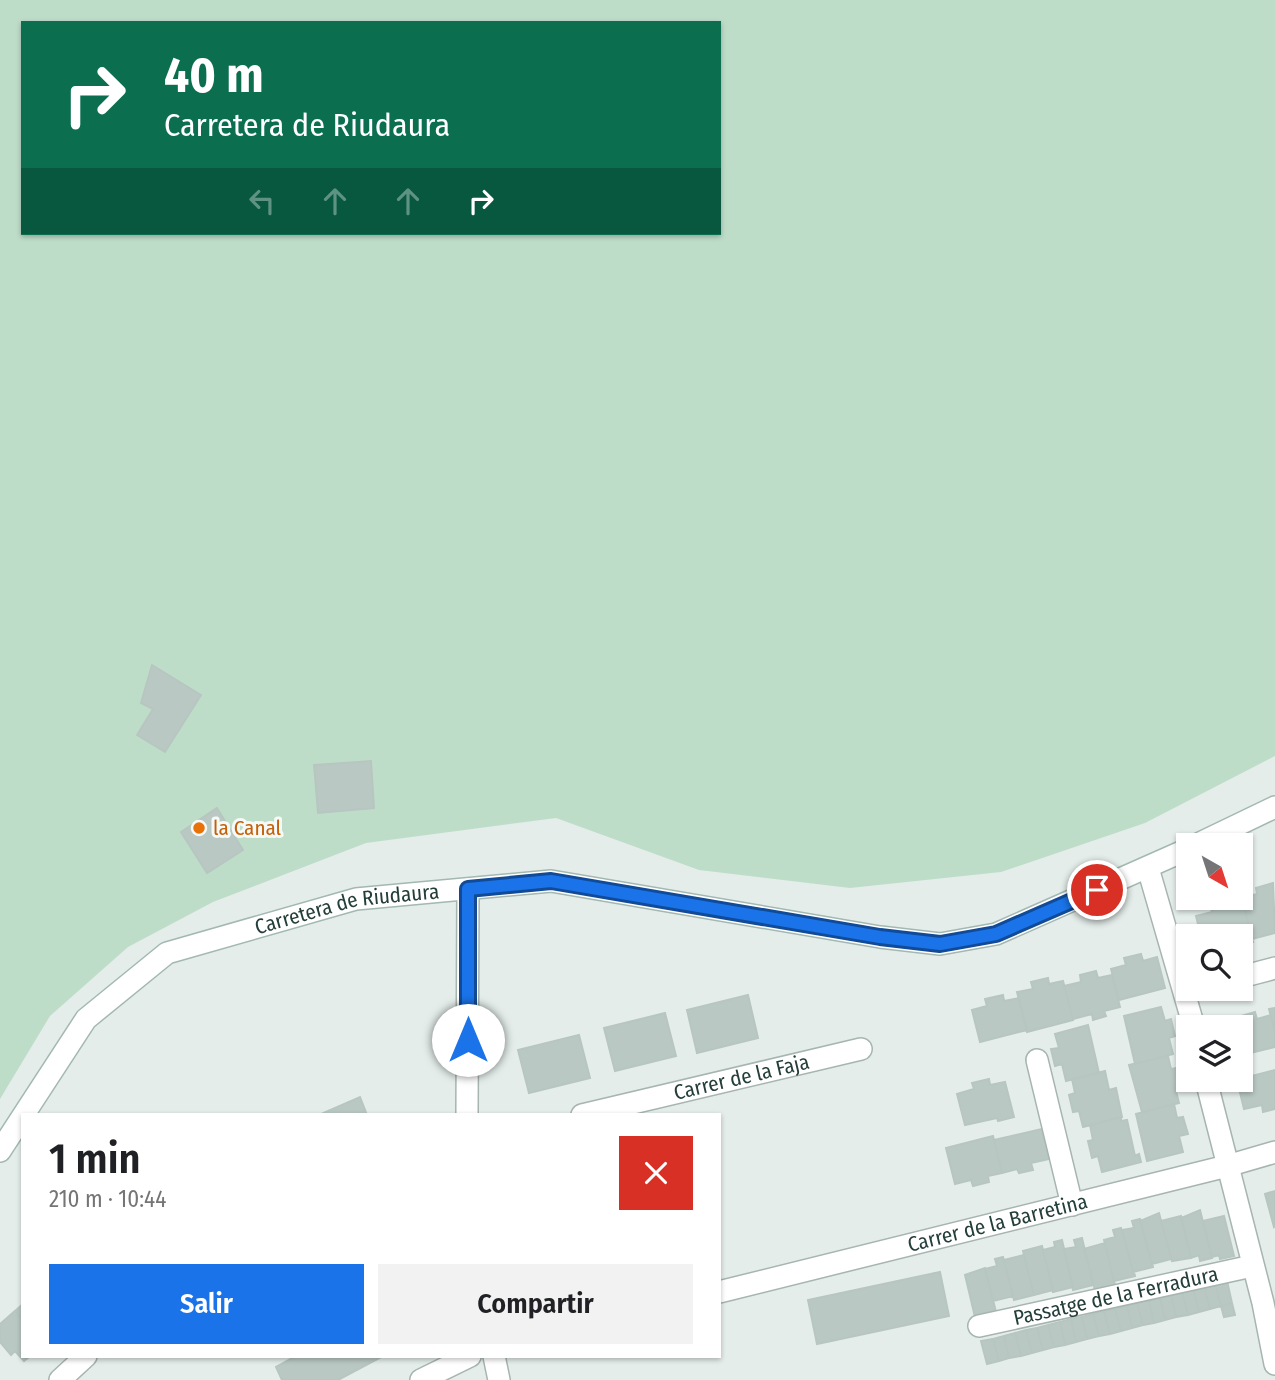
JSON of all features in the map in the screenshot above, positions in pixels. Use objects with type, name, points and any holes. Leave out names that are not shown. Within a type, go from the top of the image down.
[{"type":"street","points":[[1221,833],[1275,807]]},
{"type":"street","name":"Carretera de Riudaura","points":[[25,1113],[86,1018],[167,953],[356,899],[551,881],[880,937],[940,944],[996,934],[1176,855]]},
{"type":"street","points":[[1148,868],[1176,946]]},
{"type":"street","points":[[467,1113],[468,889]]},
{"type":"street","points":[[1253,974],[1275,968]]},
{"type":"street","name":"Carrer de la Faja","points":[[590,1113],[861,1049]]},
{"type":"street","points":[[1037,1060],[1072,1205]]},
{"type":"street","points":[[1209,1092],[1252,1266],[1269,1301],[1275,1364]]},
{"type":"street","name":"Carretera de Riudaura","points":[[0,1151],[21,1119]]},
{"type":"street","name":"Carrer de la Barretina","points":[[721,1292],[1275,1153]]},
{"type":"street","name":"Passatge de la Ferradura","points":[[979,1326],[1252,1266]]},
{"type":"street","points":[[60,1380],[84,1358]]},
{"type":"street","points":[[421,1380],[466,1358]]},
{"type":"street","points":[[494,1358],[499,1380]]},
{"type":"green space","points":[[0,0],[1275,0],[1275,756],[1145,823],[1001,872],[850,888],[699,870],[556,818],[366,843],[213,902],[128,947],[50,1016],[0,1099]]},
{"type":"building","points":[[152,665],[201,695],[165,752],[137,735],[153,709],[141,703]]},
{"type":"building","points":[[371,761],[374,808],[318,813],[314,765]]},
{"type":"building","points":[[217,808],[243,850],[207,873],[181,832]]},
{"type":"building","points":[[1273,883],[1275,933],[1253,939],[1253,924],[1248,924],[1245,910],[1253,910],[1256,888]]},
{"type":"building","points":[[1245,910],[1248,924],[1198,924],[1196,916]]},
{"type":"building","points":[[1141,954],[1143,961],[1157,957],[1165,988],[1119,1000],[1111,969],[1126,965],[1124,958]]},
{"type":"building","points":[[1096,971],[1098,978],[1112,975],[1120,1007],[1104,1011],[1106,1016],[1093,1020],[1092,1014],[1073,1019],[1064,986],[1081,982],[1080,975]]},
{"type":"building","points":[[1048,978],[1049,984],[1063,981],[1073,1020],[1027,1032],[1017,992],[1033,989],[1031,982]]},
{"type":"building","points":[[748,995],[758,1038],[697,1053],[687,1010]]},
{"type":"building","points":[[1003,995],[1004,1001],[1019,998],[1027,1030],[980,1042],[972,1010],[987,1006],[985,999]]},
{"type":"building","points":[[1161,1007],[1165,1021],[1171,1019],[1175,1036],[1169,1038],[1173,1054],[1135,1064],[1124,1016]]},
{"type":"building","points":[[1275,1008],[1275,1032],[1269,1009]]},
{"type":"building","points":[[1255,1012],[1257,1019],[1271,1015],[1275,1047],[1253,1052],[1253,1015],[1245,1015]]},
{"type":"building","points":[[665,1013],[676,1056],[615,1071],[604,1028]]},
{"type":"building","points":[[1088,1025],[1099,1073],[1066,1081],[1062,1064],[1055,1066],[1051,1049],[1059,1048],[1055,1034]]},
{"type":"building","points":[[579,1035],[590,1078],[529,1093],[518,1050]]},
{"type":"building","points":[[1168,1056],[1171,1069],[1176,1068],[1175,1087],[1179,1103],[1142,1112],[1129,1065]]},
{"type":"building","points":[[1275,1070],[1275,1109],[1263,1112],[1262,1105],[1244,1109],[1240,1092],[1253,1092],[1253,1076]]},
{"type":"building","points":[[1105,1071],[1109,1090],[1116,1088],[1122,1117],[1083,1127],[1079,1111],[1073,1112],[1069,1095],[1075,1093],[1072,1079]]},
{"type":"building","points":[[989,1079],[990,1085],[1005,1082],[1014,1117],[965,1125],[957,1094],[974,1089],[972,1083]]},
{"type":"building","points":[[360,1097],[366,1113],[324,1113]]},
{"type":"building","points":[[1174,1104],[1177,1118],[1183,1117],[1188,1134],[1179,1136],[1183,1152],[1147,1161],[1136,1114]]},
{"type":"building","points":[[1121,1117],[1121,1121],[1127,1120],[1135,1156],[1139,1154],[1141,1162],[1102,1172],[1098,1156],[1092,1158],[1088,1141],[1093,1140],[1090,1125]]},
{"type":"building","points":[[1042,1129],[1049,1159],[1031,1163],[1033,1170],[1019,1173],[1017,1169],[1002,1173],[994,1140]]},
{"type":"building","points":[[993,1136],[1002,1173],[988,1176],[989,1182],[973,1186],[971,1180],[955,1184],[946,1148]]},
{"type":"building","points":[[1275,1191],[1275,1226],[1274,1227],[1265,1194]]},
{"type":"building","points":[[1200,1210],[1212,1258],[1200,1261],[1199,1255],[1191,1258],[1181,1218]]},
{"type":"building","points":[[1159,1213],[1171,1259],[1152,1264],[1140,1221]]},
{"type":"building","points":[[1181,1216],[1191,1258],[1172,1261],[1161,1221]]},
{"type":"building","points":[[1224,1216],[1234,1256],[1220,1259],[1219,1255],[1212,1257],[1203,1221]]},
{"type":"building","points":[[1140,1219],[1153,1267],[1133,1272],[1122,1230],[1134,1228],[1132,1221]]},
{"type":"building","points":[[1121,1228],[1135,1276],[1114,1281],[1104,1240],[1115,1237],[1113,1230]]},
{"type":"building","points":[[1082,1238],[1093,1285],[1073,1290],[1064,1249],[1076,1247],[1074,1240]]},
{"type":"building","points":[[1062,1240],[1073,1287],[1053,1292],[1043,1250],[1055,1247],[1054,1242]]},
{"type":"building","points":[[1105,1243],[1115,1285],[1095,1290],[1084,1249]]},
{"type":"building","points":[[1042,1246],[1053,1290],[1034,1295],[1023,1251]]},
{"type":"building","points":[[1024,1255],[1034,1295],[1014,1300],[1004,1260]]},
{"type":"building","points":[[1003,1257],[1013,1296],[993,1301],[985,1269],[997,1266],[995,1259]]},
{"type":"building","points":[[985,1268],[996,1312],[975,1317],[965,1275]]},
{"type":"building","points":[[940,1272],[949,1316],[817,1344],[808,1300]]},
{"type":"building","points":[[1227,1281],[1232,1303],[1221,1306],[1215,1284]]},
{"type":"building","points":[[1215,1284],[1221,1306],[1210,1309],[1204,1286]]},
{"type":"building","points":[[1204,1286],[1210,1309],[1199,1312],[1193,1289]]},
{"type":"building","points":[[1193,1289],[1199,1312],[1188,1315],[1182,1292]]},
{"type":"building","points":[[1182,1292],[1188,1315],[1176,1317],[1171,1294]]},
{"type":"building","points":[[1171,1294],[1176,1317],[1165,1320],[1160,1297]]},
{"type":"building","points":[[1160,1297],[1165,1320],[1154,1323],[1149,1300]]},
{"type":"building","points":[[1149,1300],[1154,1323],[1143,1325],[1137,1303]]},
{"type":"building","points":[[1137,1303],[1143,1325],[1132,1328],[1127,1306]]},
{"type":"building","points":[[1232,1303],[1235,1315],[1224,1317],[1221,1306]]},
{"type":"building","points":[[21,1306],[21,1318],[15,1311]]},
{"type":"building","points":[[1127,1306],[1132,1328],[1121,1331],[1115,1309]]},
{"type":"building","points":[[1115,1309],[1121,1331],[1110,1334],[1104,1311]]},
{"type":"building","points":[[15,1311],[21,1318],[21,1358],[15,1351],[11,1355],[0,1342],[0,1324]]},
{"type":"building","points":[[1104,1311],[1110,1334],[1099,1336],[1093,1314]]},
{"type":"building","points":[[1093,1314],[1099,1336],[1087,1339],[1082,1317]]},
{"type":"building","points":[[1082,1317],[1087,1339],[1076,1342],[1071,1319]]},
{"type":"building","points":[[1071,1319],[1076,1342],[1065,1345],[1060,1322]]},
{"type":"building","points":[[1060,1322],[1065,1345],[1054,1347],[1048,1325]]},
{"type":"building","points":[[1048,1325],[1054,1347],[1043,1350],[1037,1328]]},
{"type":"building","points":[[1037,1328],[1043,1350],[1032,1353],[1026,1330]]},
{"type":"building","points":[[1026,1330],[1032,1353],[1021,1356],[1015,1333]]},
{"type":"building","points":[[1015,1333],[1021,1356],[1009,1358],[1004,1336]]},
{"type":"building","points":[[1004,1336],[1009,1358],[999,1361],[993,1339]]},
{"type":"building","points":[[993,1339],[999,1361],[987,1364],[981,1341]]},
{"type":"building","points":[[292,1358],[379,1358],[338,1380],[282,1380],[276,1367]]},
{"type":"place","name":"la Canal","points":[[199,828]]},
{"type":"route","points":[[468,1040],[468,889],[551,881],[880,937],[940,944],[996,934],[1097,890]]}]
